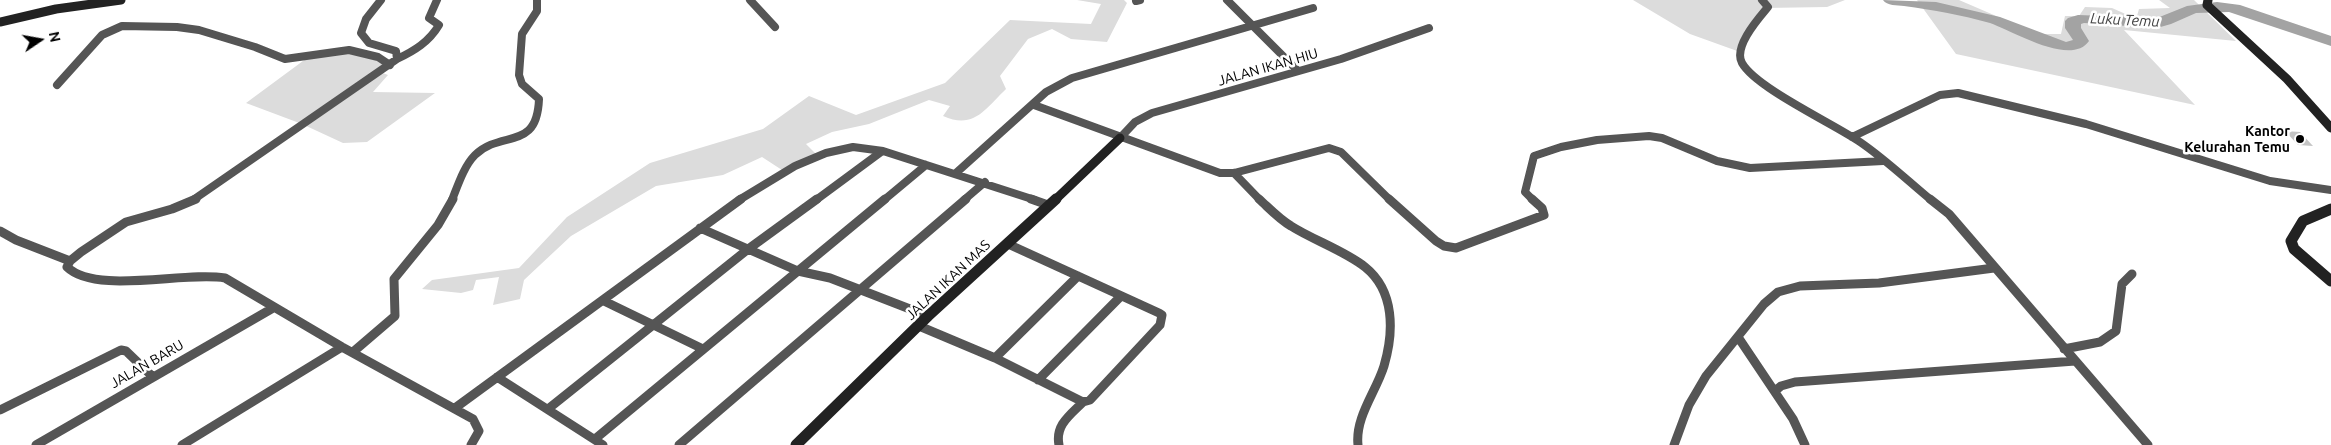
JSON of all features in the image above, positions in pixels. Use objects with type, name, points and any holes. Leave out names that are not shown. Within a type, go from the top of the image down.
[{"type":"street","points":[[0,22],[56,8],[121,0]]},
{"type":"street","points":[[381,0],[366,19],[361,33],[369,42],[396,51],[397,59]]},
{"type":"street","points":[[437,0],[429,18],[439,25],[434,34],[415,50],[397,59],[199,197],[172,209],[126,222],[70,261],[67,268],[69,272],[83,279],[132,280],[206,275],[225,278],[273,308],[454,408],[477,424],[479,431],[471,445]]},
{"type":"street","points":[[182,445],[348,349],[395,316],[394,280],[444,218],[473,156],[487,148],[522,137],[533,125],[538,115],[539,99],[522,84],[519,75],[522,34],[537,11],[538,0]]},
{"type":"street","points":[[750,0],[775,27]]},
{"type":"street","points":[[1226,0],[1298,71]]},
{"type":"street","points":[[1762,0],[1768,7],[1753,25],[1743,44],[1740,51],[1742,63],[1774,90],[1852,137],[1949,214],[2148,445]]},
{"type":"street","points":[[2208,2],[2216,14],[2286,79],[2331,128]]},
{"type":"street","points":[[956,173],[1034,105],[1046,92],[1072,78],[1252,24],[1313,8]]},
{"type":"street","points":[[57,86],[72,72],[102,33],[122,26],[178,27],[199,30],[255,47],[285,59],[349,50],[378,57],[390,65]]},
{"type":"street","name":"JALAN IKAN HIU","points":[[1120,138],[1143,116],[1298,71],[1429,28]]},
{"type":"street","points":[[1852,137],[1940,95],[1958,93],[2086,124],[2270,181],[2331,190]]},
{"type":"street","points":[[1034,105],[1215,172],[1234,173],[1322,149],[1334,149],[1341,152],[1436,241],[1444,246],[1456,248],[1544,215],[1542,208],[1525,192],[1534,156],[1550,149],[1615,138],[1651,136],[1662,138],[1726,164],[1750,168],[1883,161]]},
{"type":"street","name":"JALAN IKAN MAS","points":[[796,445],[928,316],[1008,244],[1120,138]]},
{"type":"street","points":[[454,408],[604,301],[700,228],[769,181],[810,159],[845,148],[866,147],[985,182],[1048,205]]},
{"type":"street","points":[[548,409],[748,250],[881,152]]},
{"type":"street","points":[[497,377],[599,442],[703,349],[926,165]]},
{"type":"street","points":[[1234,173],[1247,188],[1289,225],[1365,267],[1374,275],[1384,292],[1390,309],[1392,339],[1368,405],[1358,424],[1358,445]]},
{"type":"street","points":[[680,445],[985,182]]},
{"type":"street","points":[[2331,209],[2304,220],[2291,241],[2294,249],[2331,281]]},
{"type":"street","points":[[700,228],[798,271],[820,275],[928,316]]},
{"type":"street","points":[[0,231],[16,240],[70,261]]},
{"type":"street","points":[[1008,244],[1162,315],[1160,325],[1090,400],[1083,402],[1061,423],[1058,430],[1059,445]]},
{"type":"street","points":[[1674,445],[1689,405],[1706,376],[1770,297],[1788,289],[1816,285],[1889,282],[1994,268]]},
{"type":"street","points":[[2064,349],[2114,335],[2122,284],[2132,274]]},
{"type":"street","points":[[995,358],[1078,276]]},
{"type":"street","points":[[1038,380],[1121,296]]},
{"type":"street","points":[[604,301],[656,324],[703,349]]},
{"type":"street","name":"JALAN BARU","points":[[36,445],[273,308]]},
{"type":"street","points":[[919,326],[995,358],[1083,402]]},
{"type":"street","points":[[1738,337],[1775,391],[1806,445]]},
{"type":"street","points":[[0,410],[121,350],[126,350],[153,376]]},
{"type":"street","points":[[1775,391],[1781,386],[1795,382],[2075,361]]},
{"type":"shaded area","points":[[1077,0],[1124,0],[1127,3],[1107,42],[1071,39],[1052,29],[1028,39],[1000,76],[1006,89],[985,110],[971,119],[954,120],[943,116],[950,106],[929,100],[869,124],[832,132],[806,144],[817,155],[782,170],[762,157],[723,175],[656,186],[571,236],[524,280],[520,299],[493,305],[499,277],[476,280],[473,290],[461,293],[422,289],[432,280],[519,268],[567,217],[650,163],[763,129],[809,96],[856,115],[945,83],[1010,20],[1091,24],[1101,4]]},
{"type":"shaded area","points":[[1633,0],[1845,0],[1827,7],[1764,8],[1740,52],[1690,34]]},
{"type":"shaded area","points":[[1917,0],[1959,0],[2038,34],[2061,34],[2065,16],[2079,16],[2085,7],[2112,8],[2130,16],[2137,16],[2139,9],[2170,8],[2159,0],[2194,0],[2236,41],[2124,30],[2195,105],[1956,54]]},
{"type":"shaded area","points":[[333,51],[380,59],[388,66],[380,72],[388,75],[373,92],[435,93],[367,142],[343,143],[302,124],[246,103],[307,58]]},
{"type":"building","name":"Kantor Kelurahan Temu","points":[[2285,131],[2300,132],[2313,146],[2298,145]]},
{"type":"waterway","name":"Luku Temu","points":[[1890,0],[1936,6],[1995,20],[2065,47],[2076,45],[2081,41],[2073,28],[2073,21],[2083,18],[2157,23],[2192,9],[2211,7],[2235,8],[2331,41]]},
{"type":"place","name":"Kantor Kelurahan Temu","points":[[2300,139]]}]
